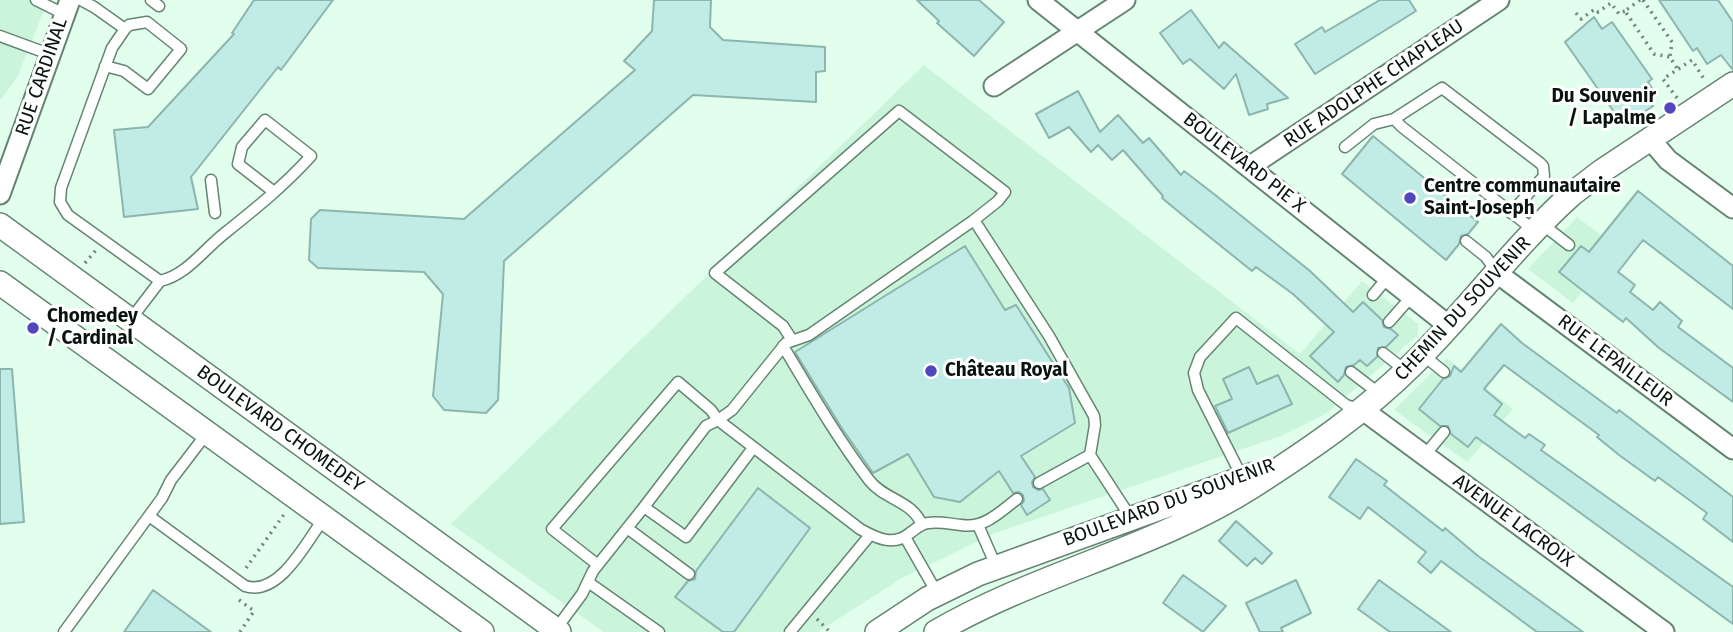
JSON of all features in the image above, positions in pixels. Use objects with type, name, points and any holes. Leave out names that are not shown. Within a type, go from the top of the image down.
[{"type":"street","name":"BOULEVARD PIE X","points":[[1038,0],[1449,326]]},
{"type":"street","points":[[995,86],[1125,0]]},
{"type":"street","name":"RUE ADOLPHE CHAPLEAU","points":[[1249,167],[1499,0]]},
{"type":"street","name":"RUE CARDINAL","points":[[0,194],[67,7]]},
{"type":"street","name":"CHEMIN DU SOUVENIR","points":[[1293,458],[1363,410],[1406,371],[1538,228],[1582,186],[1733,84]]},
{"type":"street","points":[[1650,139],[1668,160],[1733,208]]},
{"type":"street","name":"BOULEVARD CHOMEDEY","points":[[0,225],[557,631]]},
{"type":"street","name":"RUE LEPAILLEUR","points":[[1497,273],[1733,449]]},
{"type":"street","points":[[0,283],[482,632]]},
{"type":"street","name":"AVENUE LACROIX","points":[[1363,410],[1664,632]]},
{"type":"street","name":"BOULEVARD DU SOUVENIR","points":[[943,630],[1007,596],[1206,513],[1245,484],[1293,458]]},
{"type":"street","name":"BOULEVARD DU SOUVENIR","points":[[877,632],[937,593],[996,567],[1131,518],[1245,484]]},
{"type":"lane","points":[[36,0],[67,7]]},
{"type":"lane","points":[[80,0],[125,29]]},
{"type":"lane","points":[[105,66],[124,71],[148,89],[181,49],[148,22],[129,25],[125,29],[114,43],[105,66],[61,188],[60,202],[68,215],[160,281]]},
{"type":"lane","points":[[0,36],[49,54]]},
{"type":"lane","points":[[1345,146],[1374,124],[1394,118],[1442,88],[1543,166],[1544,176],[1511,213]]},
{"type":"lane","points":[[557,631],[598,565],[706,426],[732,410],[787,343],[809,335],[974,220],[1005,192],[899,111],[715,273],[783,326],[787,343],[871,483],[908,506],[918,515],[922,525]]},
{"type":"lane","points":[[1394,118],[1511,213],[1569,245]]},
{"type":"lane","points":[[130,320],[160,281],[177,276],[274,192],[311,156],[265,120],[242,147],[238,164],[274,192]]},
{"type":"lane","points":[[211,180],[215,213]]},
{"type":"lane","points":[[974,220],[1049,336],[1091,410],[1095,425],[1090,454],[1131,518],[1142,541]]},
{"type":"lane","points":[[1466,241],[1486,257],[1497,273]]},
{"type":"lane","points":[[1373,295],[1388,277]]},
{"type":"lane","points":[[1389,322],[1412,296]]},
{"type":"lane","points":[[1245,484],[1198,390],[1194,373],[1200,357],[1236,318],[1346,405],[1363,410]]},
{"type":"lane","points":[[1383,353],[1406,371]]},
{"type":"lane","points":[[1422,355],[1444,372]]},
{"type":"lane","points":[[1351,372],[1381,394]]},
{"type":"lane","points":[[598,565],[552,529],[678,382],[711,410],[718,420],[753,448],[870,535],[889,541],[905,537],[931,522],[970,527],[991,519],[1017,499]]},
{"type":"lane","points":[[64,632],[208,432]]},
{"type":"lane","points":[[1424,456],[1444,432]]},
{"type":"lane","points":[[644,507],[687,537],[753,448]]},
{"type":"lane","points":[[1039,483],[1090,454]]},
{"type":"lane","points":[[149,516],[245,586],[260,588],[271,584],[283,573],[325,517]]},
{"type":"lane","points":[[978,525],[996,567]]},
{"type":"lane","points":[[627,528],[689,574]]},
{"type":"lane","points":[[790,632],[870,535]]},
{"type":"lane","points":[[905,537],[937,593]]},
{"type":"lane","points":[[588,582],[659,632]]},
{"type":"path","points":[[1576,13],[1581,19],[1595,9],[1598,12],[1610,1],[1619,14],[1642,0],[1672,42],[1670,57],[1678,70]]},
{"type":"path","points":[[1625,11],[1654,54],[1670,57]]},
{"type":"path","points":[[1679,102],[1663,79],[1692,60],[1707,84]]},
{"type":"path","points":[[83,264],[97,248]]},
{"type":"path","points":[[246,568],[286,512]]},
{"type":"path","points":[[237,599],[254,611],[240,632]]},
{"type":"path","points":[[826,628],[830,632]]},
{"type":"shaded area","points":[[0,0],[48,0],[17,78],[0,100]]},
{"type":"shaded area","points":[[924,65],[1300,354],[1362,281],[1418,324],[1418,335],[1327,413],[1281,436],[995,533],[902,578],[818,632],[604,632],[451,524]]},
{"type":"shaded area","points":[[1577,217],[1617,247],[1573,303],[1528,269]]},
{"type":"shaded area","points":[[1447,358],[1513,409],[1467,462],[1394,410]]},
{"type":"building","points":[[254,0],[333,0],[281,70],[278,67],[191,177],[198,209],[124,217],[114,130],[148,127],[234,34],[232,33]]},
{"type":"building","points":[[654,0],[711,0],[710,27],[723,40],[825,47],[825,71],[816,72],[816,102],[693,95],[504,261],[498,400],[486,413],[444,410],[433,396],[443,294],[424,272],[318,268],[309,260],[311,219],[320,210],[464,219],[635,70],[624,61],[652,31]]},
{"type":"building","points":[[917,0],[979,0],[1004,22],[974,56],[937,23],[939,21]]},
{"type":"building","points":[[1380,0],[1409,0],[1416,11],[1315,74],[1295,44],[1322,27],[1325,32]]},
{"type":"building","points":[[1659,0],[1718,0],[1733,22],[1733,70],[1721,55],[1707,64],[1697,48],[1693,51]]},
{"type":"building","points":[[1191,10],[1219,48],[1224,42],[1288,98],[1267,104],[1268,109],[1249,115],[1236,74],[1224,89],[1190,59],[1183,64],[1160,33]]},
{"type":"building","points":[[1594,17],[1602,29],[1612,22],[1652,79],[1648,82],[1657,96],[1650,101],[1653,106],[1624,126],[1565,42]]},
{"type":"building","points":[[1078,91],[1100,132],[1118,115],[1143,143],[1149,138],[1181,175],[1184,171],[1214,194],[1310,271],[1353,312],[1363,302],[1382,320],[1384,327],[1398,335],[1386,347],[1378,348],[1377,357],[1367,366],[1360,360],[1346,367],[1338,382],[1310,356],[1334,332],[1293,294],[1256,267],[1252,271],[1162,198],[1123,150],[1112,160],[1098,145],[1091,152],[1069,127],[1049,138],[1036,114]]},
{"type":"building","name":"Centre communautaire Saint-Joseph","points":[[1373,136],[1478,222],[1468,234],[1461,236],[1459,244],[1446,260],[1342,174]]},
{"type":"building","points":[[1638,191],[1733,266],[1733,309],[1643,240],[1618,272],[1635,285],[1630,292],[1653,310],[1660,302],[1682,321],[1678,327],[1733,368],[1733,402],[1659,348],[1626,318],[1623,322],[1559,272],[1581,246],[1589,252]]},
{"type":"building","name":"Château Royal","points":[[965,246],[1005,310],[1016,305],[1069,388],[1075,423],[1021,456],[1035,477],[1033,487],[1043,489],[1050,500],[1027,515],[1021,505],[1024,501],[1023,495],[1019,492],[1013,493],[999,471],[960,502],[934,497],[908,454],[873,473],[795,352]]},
{"type":"building","points":[[1501,324],[1522,343],[1617,413],[1619,410],[1733,497],[1733,542],[1703,519],[1707,513],[1658,477],[1655,481],[1619,455],[1597,437],[1599,435],[1504,365],[1484,389],[1502,404],[1494,415],[1525,438],[1529,434],[1545,445],[1541,450],[1733,587],[1733,624],[1476,437],[1468,447],[1451,434],[1448,426],[1440,426],[1419,409],[1443,379],[1450,376],[1454,366],[1461,372]]},
{"type":"building","points":[[1249,367],[1257,384],[1278,375],[1292,404],[1228,433],[1215,406],[1232,399],[1223,379]]},
{"type":"building","points":[[0,369],[12,369],[24,522],[0,524]]},
{"type":"building","points":[[1356,459],[1387,481],[1384,485],[1443,531],[1445,528],[1478,556],[1583,632],[1537,632],[1441,561],[1431,573],[1418,562],[1426,552],[1368,507],[1360,519],[1329,497]]},
{"type":"building","points":[[758,488],[810,528],[734,632],[723,632],[675,597],[688,581],[695,579],[696,571]]},
{"type":"building","points":[[1236,521],[1272,553],[1262,564],[1255,558],[1247,566],[1219,541]]},
{"type":"building","points":[[1183,575],[1226,606],[1203,632],[1163,603]]},
{"type":"building","points":[[1296,580],[1311,613],[1281,628],[1283,632],[1260,632],[1246,603]]},
{"type":"building","points":[[1379,580],[1451,632],[1390,632],[1358,609]]},
{"type":"building","points":[[153,590],[211,632],[124,632]]},
{"type":"place","name":"Du Souvenir / Lapalme","points":[[1670,108]]},
{"type":"place","name":"Centre communautaire Saint-Joseph","points":[[1410,198]]},
{"type":"place","name":"Chomedey / Cardinal","points":[[33,328]]},
{"type":"place","name":"Château Royal","points":[[931,371]]}]
